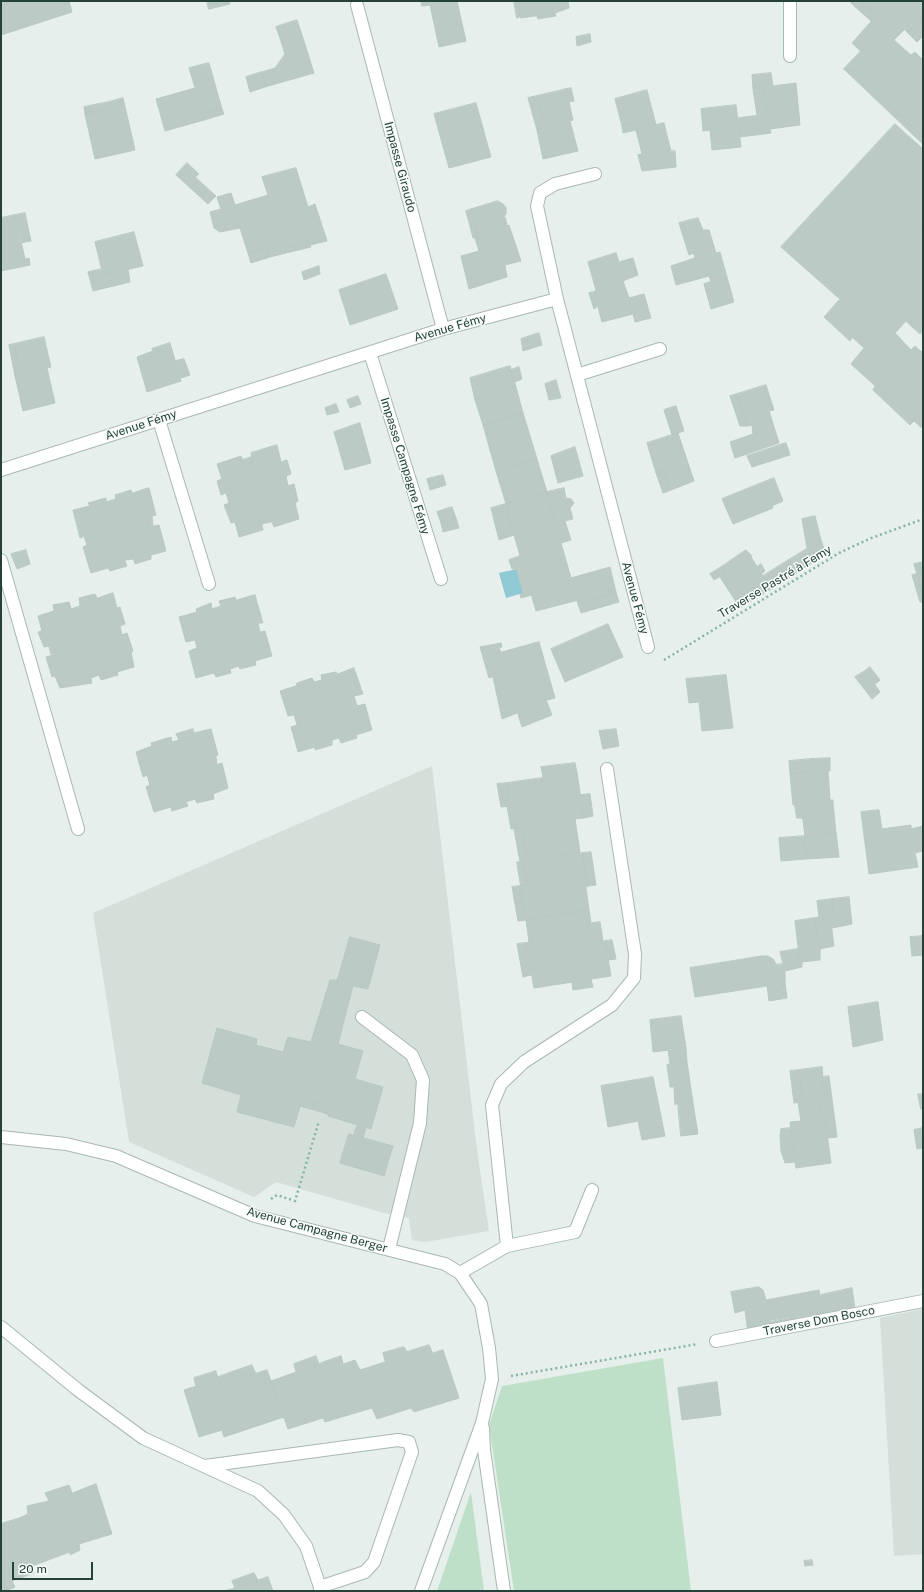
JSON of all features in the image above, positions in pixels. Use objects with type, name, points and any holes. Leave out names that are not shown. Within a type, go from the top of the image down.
[{"type":"street","points":[[790,1],[790,56]]},
{"type":"street","name":"Impasse Giraudo","points":[[357,5],[443,329]]},
{"type":"street","points":[[557,299],[537,206],[540,193],[555,184],[595,174]]},
{"type":"street","name":"Avenue Fémy","points":[[1,470],[443,329],[557,299],[648,647]]},
{"type":"street","points":[[577,375],[660,349]]},
{"type":"street","name":"Impasse Campagne Fémy","points":[[370,353],[441,579]]},
{"type":"street","points":[[159,420],[209,584]]},
{"type":"street","points":[[1,560],[78,829]]},
{"type":"street","points":[[507,1246],[492,1105],[502,1084],[524,1062],[612,1005],[634,978],[636,954],[607,769]]},
{"type":"street","points":[[362,1017],[412,1055],[423,1080],[420,1124],[389,1249]]},
{"type":"street","name":"Avenue Campagne Berger","points":[[1,1136],[66,1144],[116,1156],[255,1216],[320,1234],[389,1249],[445,1264],[460,1273],[480,1304],[489,1348],[492,1379],[482,1423]]},
{"type":"street","points":[[460,1273],[507,1246],[574,1232],[592,1190]]},
{"type":"street","name":"Traverse Dom Bosco","points":[[716,1341],[923,1301]]},
{"type":"street","points":[[1,1327],[78,1390],[143,1438],[258,1491],[284,1515],[306,1546],[320,1589],[365,1572],[374,1562],[412,1452],[409,1442],[398,1440],[205,1466]]},
{"type":"street","points":[[482,1423],[484,1450],[504,1591]]},
{"type":"street","points":[[421,1591],[482,1423]]},
{"type":"path","name":"Traverse Pastré à Femy","points":[[648,647],[658,664],[839,554],[869,539],[923,519]]},
{"type":"path","points":[[255,1216],[261,1204],[277,1195],[295,1202],[319,1121]]},
{"type":"path","points":[[492,1379],[716,1341]]},
{"type":"shaded area","points":[[432,766],[477,1150],[489,1231],[425,1242],[412,1240],[409,1218],[384,1213],[276,1182],[254,1197],[129,1142],[93,913]]},
{"type":"shaded area","points":[[923,1309],[923,1554],[894,1556],[880,1318]]},
{"type":"green space","points":[[663,1358],[691,1591],[514,1591],[489,1425],[502,1386]]},
{"type":"green space","points":[[471,1492],[484,1591],[437,1591]]},
{"type":"water","points":[[517,569],[523,593],[506,598],[499,573]]},
{"type":"building","points":[[1,1],[69,1],[72,12],[1,35]]},
{"type":"building","points":[[207,1],[229,1],[230,4],[209,9]]},
{"type":"building","points":[[421,1],[457,1],[466,41],[439,47],[430,5],[422,6]]},
{"type":"building","points":[[514,1],[518,1],[521,16],[517,18]]},
{"type":"building","points":[[518,1],[568,1],[569,8],[555,13],[521,18]]},
{"type":"building","points":[[923,1],[923,16],[920,14],[894,40],[911,55],[915,52],[923,60],[923,137],[852,72],[866,56],[852,43],[876,16],[861,2]]},
{"type":"building","points":[[861,2],[876,16],[871,21],[851,3]]},
{"type":"building","points":[[555,13],[556,16],[538,19],[537,16]]},
{"type":"building","points":[[920,14],[923,17],[908,33],[904,29]]},
{"type":"building","points":[[923,17],[923,36],[917,42],[908,33]]},
{"type":"building","points":[[297,20],[301,32],[280,38],[276,27]]},
{"type":"building","points":[[301,32],[314,73],[265,87],[262,72],[275,68],[285,54],[280,38]]},
{"type":"building","points":[[590,34],[591,42],[577,46],[576,37]]},
{"type":"building","points":[[861,51],[866,56],[852,72],[844,69]]},
{"type":"building","points":[[209,63],[222,109],[203,114],[204,120],[165,131],[156,99],[195,88],[189,68]]},
{"type":"building","points":[[844,69],[852,72],[923,137],[923,144]]},
{"type":"building","points":[[262,72],[265,87],[250,92],[246,77]]},
{"type":"building","points":[[771,73],[773,86],[796,83],[800,125],[770,129],[771,133],[740,137],[737,118],[768,114],[763,88],[753,89],[752,75]]},
{"type":"building","points":[[571,88],[574,101],[569,102],[573,120],[570,121],[578,151],[543,159],[537,130],[545,128],[537,96]]},
{"type":"building","points":[[763,88],[768,114],[757,115],[753,89]]},
{"type":"building","points":[[647,90],[656,125],[636,130],[635,123],[622,126],[615,99]]},
{"type":"building","points":[[537,96],[545,128],[537,130],[528,98]]},
{"type":"building","points":[[123,98],[135,150],[95,159],[85,114],[111,109],[109,102]]},
{"type":"building","points":[[109,102],[111,109],[85,114],[84,107]]},
{"type":"building","points":[[476,103],[491,157],[449,168],[434,114]]},
{"type":"building","points":[[736,105],[741,147],[712,150],[710,130],[703,131],[701,109]]},
{"type":"building","points":[[222,109],[224,114],[204,120],[203,114]]},
{"type":"building","points":[[635,123],[636,130],[623,133],[622,126]]},
{"type":"building","points":[[664,123],[671,151],[642,154],[636,130]]},
{"type":"building","points":[[895,124],[923,149],[923,214],[842,301],[781,247]]},
{"type":"building","points":[[675,151],[676,167],[642,171],[638,155]]},
{"type":"building","points":[[187,163],[199,174],[195,177],[216,196],[208,204],[176,175]]},
{"type":"building","points":[[296,168],[308,207],[315,204],[327,241],[310,245],[309,241],[285,248],[286,253],[270,257],[266,247],[248,253],[240,228],[220,232],[214,228],[210,212],[221,209],[217,197],[231,193],[235,205],[268,195],[262,177]]},
{"type":"building","points":[[498,201],[506,208],[506,214],[500,220],[503,227],[509,225],[521,261],[505,265],[507,277],[469,289],[461,256],[479,251],[475,238],[479,237],[472,209]]},
{"type":"building","points":[[472,209],[479,237],[475,238],[473,238],[466,211]]},
{"type":"building","points":[[25,213],[31,241],[20,243],[15,215]]},
{"type":"building","points":[[923,214],[923,226],[918,231],[916,228],[880,266],[883,269],[859,295],[875,309],[850,335],[852,338],[850,341],[824,317],[839,300],[842,301]]},
{"type":"building","points":[[15,215],[25,259],[29,258],[30,265],[1,271],[1,218]]},
{"type":"building","points":[[505,217],[507,225],[503,227],[500,220]]},
{"type":"building","points":[[698,218],[703,230],[709,230],[716,253],[720,252],[727,277],[711,282],[709,276],[676,285],[671,266],[695,258],[688,234],[683,236],[679,223]]},
{"type":"building","points":[[923,226],[923,310],[909,324],[906,321],[895,333],[911,350],[915,346],[923,353],[923,429],[851,364],[864,348],[850,335],[875,309],[859,295]]},
{"type":"building","points":[[916,228],[918,231],[883,269],[880,266]]},
{"type":"building","points":[[134,232],[143,266],[103,275],[95,242]]},
{"type":"building","points":[[688,234],[694,253],[689,255],[683,236]]},
{"type":"building","points":[[309,241],[311,247],[286,253],[285,248]]},
{"type":"building","points":[[266,247],[270,257],[251,263],[248,253]]},
{"type":"building","points":[[616,253],[619,262],[633,258],[638,275],[623,281],[629,298],[644,294],[651,318],[635,322],[633,314],[602,322],[594,292],[596,290],[588,262]]},
{"type":"building","points":[[319,266],[320,274],[304,280],[302,272]]},
{"type":"building","points":[[102,269],[103,275],[128,269],[130,282],[93,291],[88,272]]},
{"type":"building","points":[[386,274],[398,309],[350,325],[339,290]]},
{"type":"building","points":[[727,277],[734,302],[711,309],[704,284]]},
{"type":"building","points":[[594,292],[597,307],[594,309],[589,293]]},
{"type":"building","points":[[923,310],[923,330],[920,334],[909,324]]},
{"type":"building","points":[[539,333],[542,345],[523,351],[521,339]]},
{"type":"building","points":[[44,337],[51,367],[20,374],[14,344]]},
{"type":"building","points":[[170,343],[181,381],[147,392],[137,357],[153,351],[152,349]]},
{"type":"building","points":[[14,344],[20,374],[15,376],[9,345]]},
{"type":"building","points":[[184,359],[190,375],[181,378],[176,361]]},
{"type":"building","points":[[510,366],[516,387],[475,400],[470,378]]},
{"type":"building","points":[[519,367],[522,379],[515,382],[511,370]]},
{"type":"building","points":[[47,368],[55,403],[23,411],[15,376]]},
{"type":"building","points":[[556,380],[561,398],[549,400],[545,384]]},
{"type":"building","points":[[766,385],[774,410],[769,411],[779,443],[735,458],[730,442],[753,434],[752,425],[747,426],[737,394]]},
{"type":"building","points":[[876,386],[914,421],[910,425],[873,390]]},
{"type":"building","points":[[516,387],[523,413],[483,425],[475,400]]},
{"type":"building","points":[[737,394],[747,426],[740,426],[730,396]]},
{"type":"building","points":[[358,396],[361,404],[350,408],[347,400]]},
{"type":"building","points":[[336,404],[339,412],[327,415],[325,408]]},
{"type":"building","points":[[676,406],[684,431],[672,435],[664,410]]},
{"type":"building","points":[[523,413],[537,459],[496,471],[483,425]]},
{"type":"building","points":[[360,423],[371,463],[345,470],[334,432]]},
{"type":"building","points":[[678,433],[694,481],[671,490],[664,470],[656,473],[647,443]]},
{"type":"building","points":[[786,443],[790,455],[752,467],[747,456]]},
{"type":"building","points":[[277,445],[281,462],[287,460],[291,474],[286,476],[288,486],[294,484],[298,501],[295,503],[299,519],[274,527],[270,517],[261,519],[263,530],[239,537],[235,522],[231,523],[224,505],[229,503],[226,493],[221,495],[217,481],[222,479],[217,464],[241,456],[244,465],[253,463],[251,453]]},
{"type":"building","points":[[575,447],[583,476],[558,483],[551,456]]},
{"type":"building","points":[[252,457],[253,463],[244,465],[242,460]]},
{"type":"building","points":[[537,459],[547,492],[506,504],[496,471]]},
{"type":"building","points":[[664,470],[671,490],[663,493],[656,473]]},
{"type":"building","points":[[443,475],[446,485],[430,490],[427,479]]},
{"type":"building","points":[[774,478],[783,501],[772,506],[773,508],[733,524],[722,499]]},
{"type":"building","points":[[149,488],[156,515],[147,517],[149,527],[159,525],[166,551],[151,555],[151,559],[135,564],[132,554],[123,556],[127,566],[110,571],[108,568],[91,573],[83,547],[87,545],[84,536],[80,538],[73,510],[90,506],[88,503],[106,498],[106,502],[116,499],[115,495],[131,490],[132,493]]},
{"type":"building","points":[[564,488],[566,498],[571,499],[574,503],[570,508],[573,519],[556,523],[547,492]]},
{"type":"building","points":[[547,492],[556,523],[514,535],[506,504]]},
{"type":"building","points":[[506,504],[514,535],[499,540],[491,508]]},
{"type":"building","points":[[452,507],[456,518],[441,523],[437,512]]},
{"type":"building","points":[[152,516],[153,526],[149,527],[147,517]]},
{"type":"building","points":[[815,516],[821,540],[807,548],[802,519]]},
{"type":"building","points":[[270,517],[271,522],[261,524],[261,519]]},
{"type":"building","points":[[456,518],[459,528],[443,532],[441,523]]},
{"type":"building","points":[[565,521],[571,540],[561,543],[571,578],[610,567],[616,592],[594,599],[594,596],[536,611],[514,535]]},
{"type":"building","points":[[821,540],[826,554],[771,589],[763,576]]},
{"type":"building","points":[[26,550],[30,564],[17,569],[11,554]]},
{"type":"building","points":[[746,550],[752,556],[751,557],[771,589],[740,608],[720,577],[726,573],[723,566]]},
{"type":"building","points":[[132,554],[133,559],[125,560],[123,556]]},
{"type":"building","points":[[520,556],[532,595],[521,598],[520,594],[523,593],[517,569],[512,569],[509,560]]},
{"type":"building","points":[[923,562],[923,572],[917,574],[914,564]]},
{"type":"building","points":[[761,564],[765,571],[761,574],[757,567]]},
{"type":"building","points":[[723,566],[726,573],[714,580],[710,574]]},
{"type":"building","points":[[923,572],[923,596],[917,574]]},
{"type":"building","points":[[917,574],[923,596],[923,602],[920,602],[912,575]]},
{"type":"building","points":[[616,592],[619,602],[581,613],[577,601],[594,596],[594,599]]},
{"type":"building","points":[[113,593],[117,608],[120,607],[125,624],[120,626],[122,635],[127,633],[133,651],[131,652],[134,667],[117,672],[118,675],[101,680],[99,675],[91,678],[92,683],[60,688],[55,676],[52,677],[46,657],[57,654],[54,645],[44,647],[38,632],[42,631],[38,616],[54,611],[53,605],[69,602],[71,609],[80,606],[79,598],[95,594],[97,598]]},
{"type":"building","points":[[255,595],[263,623],[258,623],[260,632],[265,631],[272,656],[255,661],[256,665],[240,669],[239,666],[230,669],[231,673],[216,677],[214,673],[196,678],[189,651],[197,648],[195,640],[186,642],[179,617],[197,612],[196,609],[211,603],[212,609],[221,606],[219,601],[235,597],[236,600]]},
{"type":"building","points":[[608,624],[623,657],[565,682],[551,649]]},
{"type":"building","points":[[539,642],[555,698],[516,708],[517,713],[502,719],[493,677],[489,678],[480,647],[501,643],[502,647],[499,648],[501,652]]},
{"type":"building","points":[[49,645],[54,645],[57,654],[51,654]]},
{"type":"building","points":[[870,667],[880,680],[875,684],[865,671]]},
{"type":"building","points":[[354,668],[363,694],[354,696],[357,706],[365,704],[372,730],[356,735],[357,738],[341,743],[339,738],[332,740],[332,745],[315,750],[315,747],[298,752],[291,727],[300,724],[298,714],[288,716],[280,691],[296,686],[297,683],[312,678],[314,682],[322,680],[321,675],[336,672],[337,674]]},
{"type":"building","points":[[865,671],[880,692],[872,699],[855,677]]},
{"type":"building","points":[[726,675],[733,728],[702,731],[699,702],[689,703],[686,679]]},
{"type":"building","points":[[546,700],[552,715],[522,727],[516,708]]},
{"type":"building","points":[[298,714],[300,724],[297,725],[294,715]]},
{"type":"building","points":[[193,729],[194,733],[211,729],[218,755],[211,758],[213,766],[222,763],[228,788],[213,794],[214,799],[197,803],[195,799],[186,802],[188,806],[172,811],[171,807],[154,812],[146,787],[150,785],[147,775],[143,777],[136,752],[152,746],[151,743],[171,737],[172,742],[179,740],[176,734]]},
{"type":"building","points":[[616,729],[619,746],[603,749],[599,731]]},
{"type":"building","points":[[216,757],[217,765],[213,766],[211,758]]},
{"type":"building","points":[[830,758],[830,771],[828,771],[830,800],[833,800],[833,803],[793,805],[790,774],[811,772],[811,759]]},
{"type":"building","points":[[811,759],[811,772],[790,774],[789,761]]},
{"type":"building","points":[[575,763],[577,773],[543,777],[541,767]]},
{"type":"building","points":[[577,773],[584,818],[575,819],[580,852],[528,861],[522,828],[511,829],[507,806],[510,806],[507,783]]},
{"type":"building","points":[[507,783],[510,806],[501,807],[497,784]]},
{"type":"building","points":[[590,794],[593,816],[584,818],[581,795]]},
{"type":"building","points":[[833,803],[836,833],[805,836],[801,805]]},
{"type":"building","points":[[795,805],[801,805],[803,818],[797,818]]},
{"type":"building","points":[[879,810],[882,829],[911,825],[911,829],[923,826],[923,851],[915,853],[918,867],[869,874],[861,812]]},
{"type":"building","points":[[522,828],[528,861],[520,862],[514,829]]},
{"type":"building","points":[[836,833],[839,857],[806,859],[805,836]]},
{"type":"building","points":[[805,836],[806,859],[781,861],[779,838]]},
{"type":"building","points":[[580,852],[581,854],[582,853],[588,886],[586,887],[589,910],[526,920],[519,886],[528,885],[524,862]]},
{"type":"building","points":[[591,852],[596,885],[588,886],[582,853]]},
{"type":"building","points":[[517,862],[524,862],[528,885],[521,886]]},
{"type":"building","points":[[519,886],[526,920],[518,921],[512,887]]},
{"type":"building","points":[[849,897],[852,924],[832,928],[830,915],[834,915],[832,899]]},
{"type":"building","points":[[832,899],[834,915],[830,915],[834,946],[820,949],[814,918],[819,917],[817,901]]},
{"type":"building","points":[[589,910],[594,943],[605,941],[611,976],[534,988],[526,943],[529,942],[526,920]]},
{"type":"building","points":[[814,918],[820,949],[820,960],[800,962],[795,921]]},
{"type":"building","points":[[600,922],[603,941],[594,943],[592,923]]},
{"type":"building","points":[[923,936],[923,955],[912,956],[910,937]]},
{"type":"building","points":[[350,937],[380,945],[368,989],[353,986],[338,1044],[363,1051],[355,1079],[383,1087],[371,1129],[328,1116],[329,1107],[302,1099],[294,1127],[237,1112],[241,1095],[202,1083],[217,1028],[257,1039],[256,1045],[283,1052],[288,1037],[311,1042],[330,980],[337,980]]},
{"type":"building","points":[[612,940],[616,959],[608,960],[605,941]]},
{"type":"building","points":[[526,943],[531,975],[523,977],[517,944]]},
{"type":"building","points":[[798,949],[802,967],[785,971],[780,952]]},
{"type":"building","points":[[768,956],[773,959],[776,964],[779,985],[695,997],[690,968]]},
{"type":"building","points":[[782,964],[785,971],[785,983],[779,985],[775,965]]},
{"type":"building","points":[[591,979],[593,987],[573,990],[572,982]]},
{"type":"building","points":[[785,983],[787,998],[769,1001],[767,986]]},
{"type":"building","points":[[878,1002],[883,1040],[853,1047],[848,1007]]},
{"type":"building","points":[[681,1016],[686,1048],[653,1052],[650,1020]]},
{"type":"building","points":[[686,1048],[687,1062],[670,1065],[668,1049]]},
{"type":"building","points":[[687,1062],[693,1103],[678,1103],[675,1105],[674,1087],[670,1087],[667,1065]]},
{"type":"building","points":[[822,1067],[825,1099],[819,1100],[821,1118],[825,1118],[831,1163],[796,1168],[790,1122],[801,1121],[798,1102],[803,1102],[799,1070]]},
{"type":"building","points":[[799,1070],[803,1102],[794,1103],[790,1071]]},
{"type":"building","points":[[829,1076],[837,1137],[828,1138],[825,1118],[821,1118],[819,1100],[825,1099],[823,1077]]},
{"type":"building","points":[[653,1077],[665,1136],[642,1140],[638,1121],[608,1127],[601,1086]]},
{"type":"building","points":[[918,1094],[923,1094],[923,1109],[921,1109]]},
{"type":"building","points":[[302,1099],[329,1107],[328,1114],[300,1106]]},
{"type":"building","points":[[678,1103],[693,1103],[698,1134],[681,1136]]},
{"type":"building","points":[[357,1126],[366,1128],[363,1138],[354,1135]]},
{"type":"building","points":[[791,1128],[795,1162],[785,1163],[781,1151],[781,1129]]},
{"type":"building","points":[[923,1128],[923,1148],[917,1149],[914,1130]]},
{"type":"building","points":[[349,1134],[393,1146],[384,1176],[340,1163]]},
{"type":"building","points":[[759,1287],[763,1290],[766,1300],[819,1290],[823,1312],[770,1320],[770,1322],[747,1326],[745,1310],[735,1313],[731,1292]]},
{"type":"building","points":[[852,1288],[855,1309],[824,1315],[821,1295]]},
{"type":"building","points":[[823,1312],[824,1315],[748,1331],[747,1326]]},
{"type":"building","points":[[429,1345],[433,1354],[410,1361],[407,1352]]},
{"type":"building","points":[[404,1347],[407,1355],[385,1361],[383,1353]]},
{"type":"building","points":[[443,1350],[459,1398],[414,1412],[411,1408],[377,1419],[372,1408],[325,1422],[323,1418],[288,1429],[271,1381],[319,1364],[321,1372],[355,1360],[360,1370],[407,1355],[410,1361]]},
{"type":"building","points":[[316,1356],[319,1364],[296,1372],[294,1364]]},
{"type":"building","points":[[341,1356],[343,1363],[321,1372],[319,1364]]},
{"type":"building","points":[[252,1365],[256,1374],[221,1385],[218,1377]]},
{"type":"building","points":[[267,1370],[284,1417],[224,1437],[222,1430],[199,1437],[184,1390],[218,1379],[221,1385]]},
{"type":"building","points":[[216,1371],[218,1379],[196,1386],[194,1378]]},
{"type":"building","points":[[717,1382],[721,1415],[682,1420],[678,1388]]},
{"type":"building","points":[[96,1484],[112,1534],[79,1544],[80,1550],[70,1555],[70,1552],[32,1566],[17,1519],[28,1514],[27,1506],[49,1501],[45,1493],[69,1485],[72,1493]]},
{"type":"building","points":[[17,1519],[34,1573],[12,1581],[15,1587],[6,1591],[4,1589],[1,1590],[1,1524]]},
{"type":"building","points":[[812,1560],[813,1565],[805,1566],[804,1561]]},
{"type":"building","points":[[254,1573],[258,1580],[235,1588],[232,1581]]},
{"type":"building","points":[[268,1577],[273,1591],[224,1591],[235,1588]]}]
